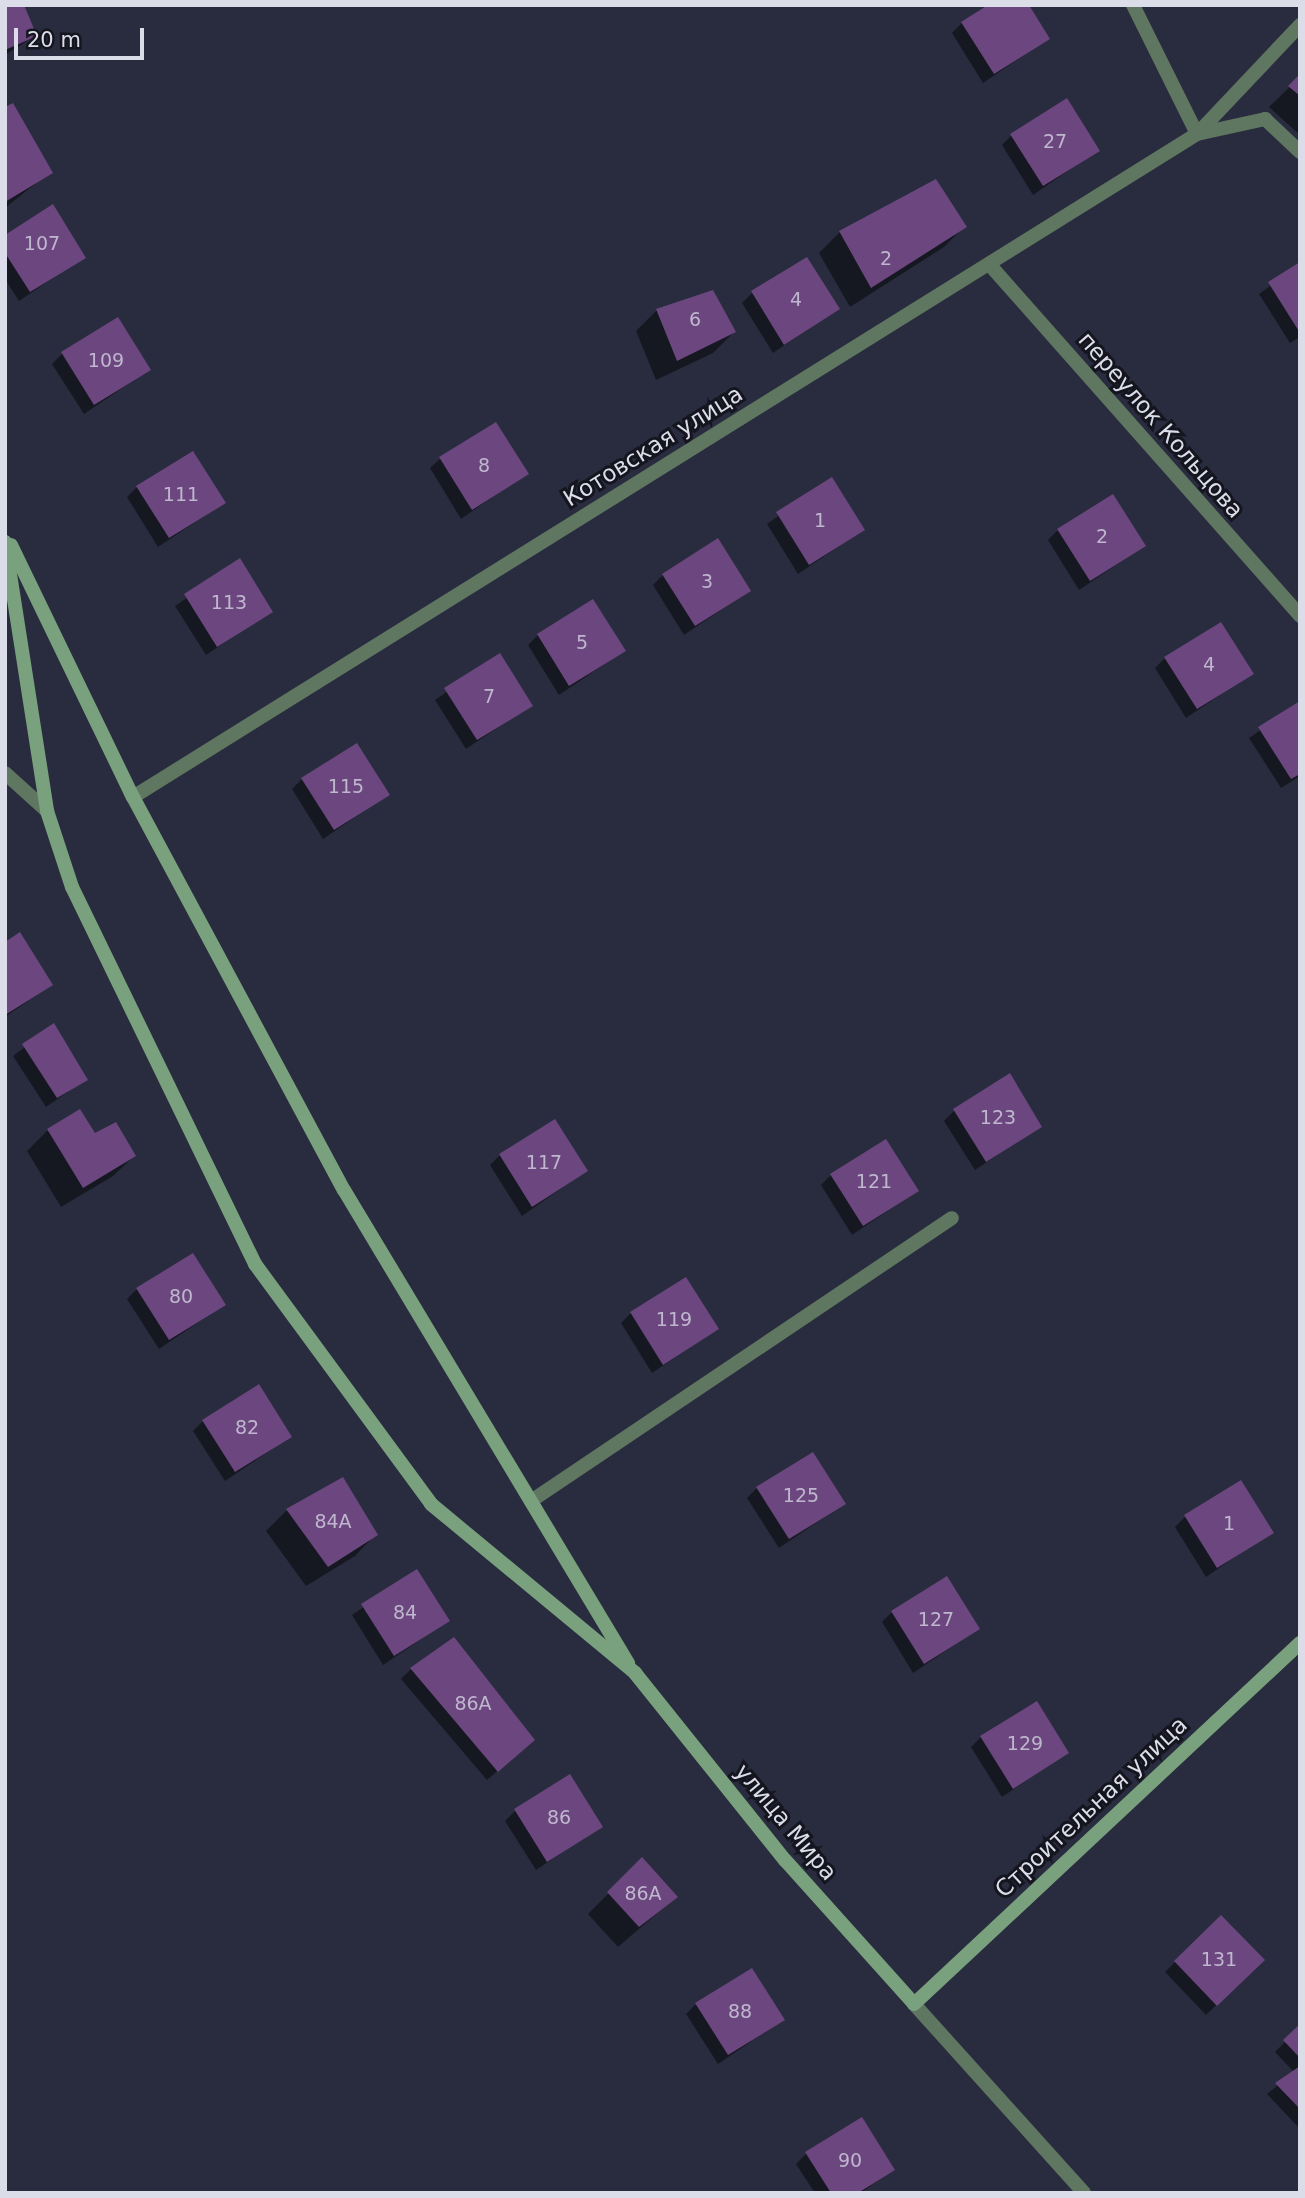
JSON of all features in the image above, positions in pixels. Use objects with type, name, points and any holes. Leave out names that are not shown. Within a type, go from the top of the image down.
[{"type":"main road","points":[[5,533],[133,797],[344,1190],[635,1673]]},
{"type":"main road","name":"улица Мира","points":[[5,542],[47,811],[72,887],[255,1264],[431,1504],[635,1673],[785,1860],[914,2004]]},
{"type":"main road","name":"Строительная улица","points":[[914,2004],[1300,1643]]},
{"type":"street","points":[[1133,5],[1197,134]]},
{"type":"street","points":[[1197,134],[1300,25]]},
{"type":"street","points":[[1197,134],[1265,119],[1300,152]]},
{"type":"street","name":"Котовская улица","points":[[133,797],[1197,134]]},
{"type":"street","name":"переулок Кольцова","points":[[989,264],[1300,616]]},
{"type":"street","points":[[5,773],[47,811]]},
{"type":"street","points":[[531,1501],[952,1218]]},
{"type":"street","name":"улица Мира","points":[[914,2004],[1084,2193]]},
{"type":"building","points":[[5,5],[24,5],[37,36],[5,50]]},
{"type":"building","points":[[988,5],[1029,5],[1050,39],[994,74],[961,22]]},
{"type":"building","points":[[1300,74],[1300,96],[1288,86]]},
{"type":"building","points":[[1067,98],[1100,151],[1043,186],[1010,134]]},
{"type":"building","points":[[13,103],[53,173],[5,202],[5,107]]},
{"type":"building","points":[[936,179],[967,227],[871,288],[839,231]]},
{"type":"building","points":[[53,204],[86,258],[30,292],[5,253],[5,235]]},
{"type":"building","points":[[807,257],[840,309],[784,345],[751,291]]},
{"type":"building","points":[[1300,262],[1300,333],[1268,282]]},
{"type":"building","points":[[713,290],[736,332],[677,361],[656,309]]},
{"type":"building","points":[[118,317],[151,370],[94,405],[61,352]]},
{"type":"building","points":[[496,422],[529,474],[472,510],[439,457]]},
{"type":"building","points":[[193,451],[226,503],[169,538],[136,486]]},
{"type":"building","points":[[832,477],[865,530],[809,565],[776,512]]},
{"type":"building","points":[[1113,494],[1146,546],[1090,581],[1057,529]]},
{"type":"building","points":[[718,538],[751,591],[695,626],[662,574]]},
{"type":"building","points":[[240,558],[273,612],[217,647],[184,594]]},
{"type":"building","points":[[593,599],[626,651],[569,686],[537,634]]},
{"type":"building","points":[[1221,622],[1254,674],[1197,709],[1164,657]]},
{"type":"building","points":[[500,653],[533,706],[477,740],[444,688]]},
{"type":"building","points":[[1300,701],[1300,774],[1291,779],[1258,727]]},
{"type":"building","points":[[357,743],[390,795],[334,830],[301,778]]},
{"type":"building","points":[[20,932],[53,985],[5,1015],[5,942]]},
{"type":"building","points":[[54,1023],[88,1080],[57,1098],[22,1044]]},
{"type":"building","points":[[1010,1073],[1042,1127],[986,1162],[953,1109]]},
{"type":"building","points":[[80,1109],[95,1133],[116,1122],[136,1156],[83,1188],[47,1129]]},
{"type":"building","points":[[555,1119],[588,1171],[532,1207],[499,1154]]},
{"type":"building","points":[[886,1139],[919,1191],[863,1226],[830,1174]]},
{"type":"building","points":[[193,1253],[226,1305],[169,1340],[136,1288]]},
{"type":"building","points":[[686,1277],[719,1329],[663,1365],[630,1312]]},
{"type":"building","points":[[259,1384],[292,1437],[235,1472],[202,1420]]},
{"type":"building","points":[[813,1452],[846,1504],[789,1539],[756,1487]]},
{"type":"building","points":[[343,1477],[378,1535],[328,1567],[286,1509]]},
{"type":"building","points":[[1241,1480],[1274,1533],[1217,1568],[1184,1515]]},
{"type":"building","points":[[417,1569],[450,1621],[394,1656],[361,1604]]},
{"type":"building","points":[[947,1576],[980,1629],[924,1664],[891,1611]]},
{"type":"building","points":[[454,1637],[535,1740],[498,1772],[410,1668]]},
{"type":"building","points":[[1037,1701],[1069,1753],[1013,1789],[980,1736]]},
{"type":"building","points":[[570,1774],[603,1827],[547,1862],[514,1809]]},
{"type":"building","points":[[642,1857],[678,1897],[639,1927],[607,1892]]},
{"type":"building","points":[[1221,1915],[1265,1960],[1217,2006],[1174,1961]]},
{"type":"building","points":[[752,1968],[785,2020],[728,2055],[695,2003]]},
{"type":"building","points":[[1300,2024],[1300,2058],[1283,2040]]},
{"type":"building","points":[[1300,2066],[1300,2109],[1275,2083]]},
{"type":"building","points":[[862,2117],[895,2170],[858,2193],[831,2193],[805,2152]]}]
